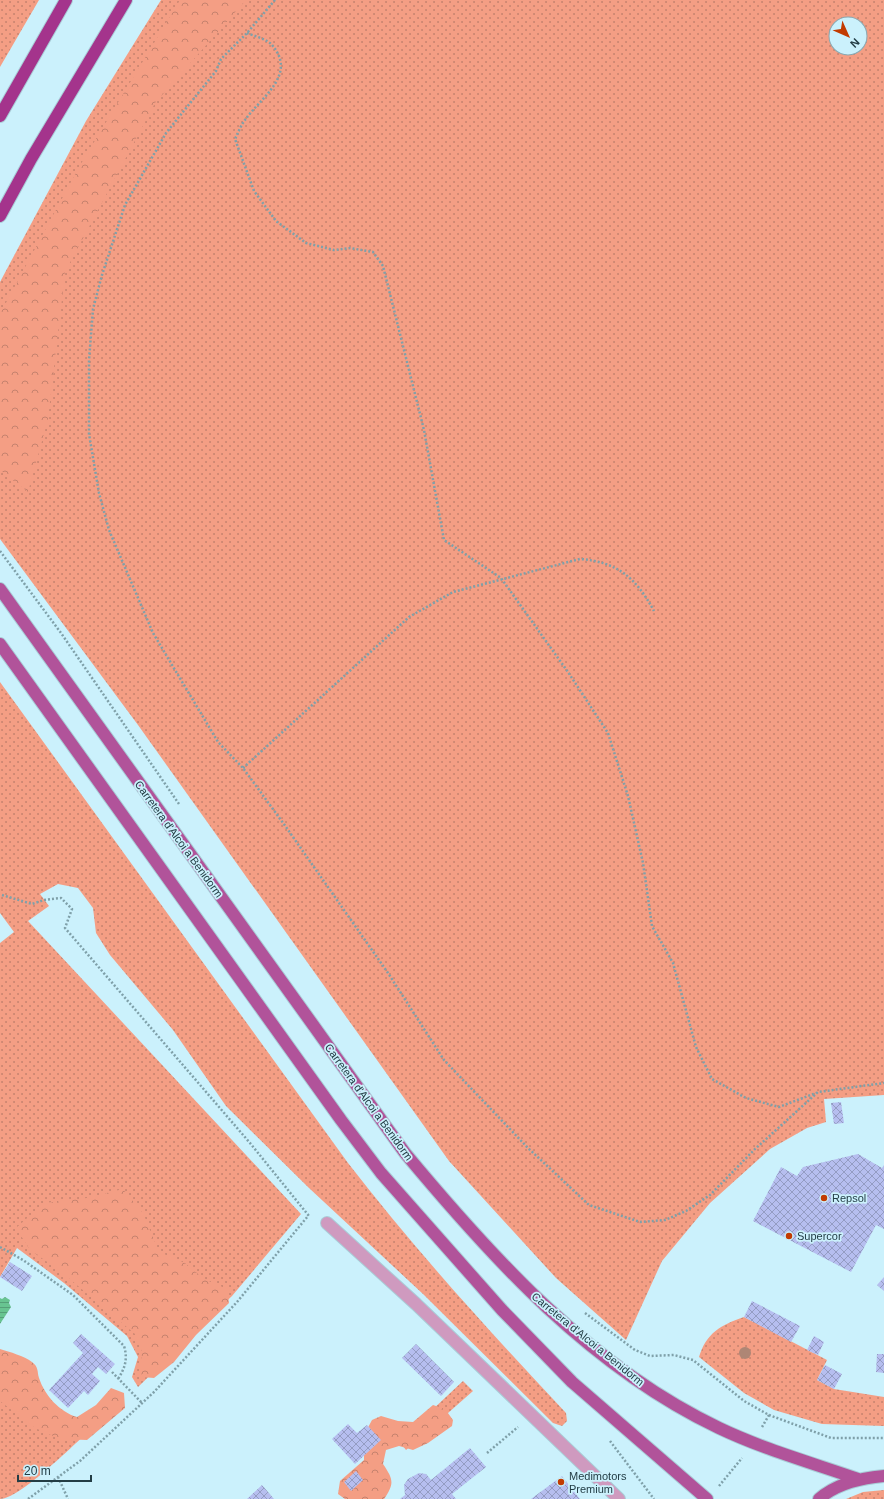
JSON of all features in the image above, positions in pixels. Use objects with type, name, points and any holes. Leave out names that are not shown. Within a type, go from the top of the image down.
[{"type":"highway","points":[[0,116],[66,0]]},
{"type":"highway","points":[[0,216],[31,159],[126,0]]},
{"type":"main road","name":"Carretera d'Alcoi a Benidorm","points":[[0,590],[405,1153],[451,1208],[524,1286],[558,1317],[618,1366],[660,1396],[719,1428],[753,1442],[858,1479]]},
{"type":"main road","points":[[0,644],[341,1120],[381,1173],[502,1310],[572,1382],[707,1499]]},
{"type":"main road","points":[[818,1499],[826,1492],[858,1479],[884,1476]]},
{"type":"lane","points":[[327,1223],[416,1304],[619,1499]]},
{"type":"path","points":[[275,0],[247,33],[221,59],[216,71],[166,133],[124,205],[93,308],[89,360],[89,434],[99,493],[109,530],[153,633],[218,742],[242,768],[388,974],[444,1060],[528,1148],[589,1205],[640,1222],[665,1220],[686,1211],[710,1195],[755,1150],[818,1092]]},
{"type":"path","points":[[247,33],[272,44],[279,57],[280,71],[273,89],[244,120],[235,139],[254,191],[276,222],[306,243],[334,250],[350,248],[373,252],[383,266],[424,430],[444,540],[501,578],[568,672],[608,733],[628,796],[643,863],[652,926],[673,963],[696,1047],[712,1079],[746,1098],[779,1107],[818,1092],[884,1083]]},
{"type":"path","points":[[0,551],[61,632],[183,808]]},
{"type":"path","points":[[242,768],[409,617],[453,592],[501,578],[580,559],[600,561],[625,572],[645,594],[654,611]]},
{"type":"path","points":[[2,895],[32,904],[44,900],[61,898],[72,909],[70,920],[65,928],[250,1143],[308,1216],[327,1223]]},
{"type":"path","points":[[28,1499],[80,1461],[142,1403],[237,1302],[308,1216]]},
{"type":"path","points":[[0,1247],[22,1260],[73,1295],[124,1346],[127,1355],[124,1368],[118,1379]]},
{"type":"path","points":[[579,1308],[635,1350],[650,1356],[674,1355],[693,1360],[744,1401],[769,1415],[831,1438],[884,1438]]},
{"type":"path","points":[[112,1372],[142,1403]]},
{"type":"path","points":[[487,1453],[532,1415]]},
{"type":"path","points":[[58,1477],[68,1499]]},
{"type":"green space","points":[[0,0],[39,0],[0,67]]},
{"type":"green space","points":[[161,0],[884,0],[884,1095],[824,1099],[826,1122],[807,1128],[770,1149],[710,1203],[662,1261],[626,1340],[556,1278],[449,1161],[138,725],[0,539],[0,282],[86,121]]},
{"type":"green space","points":[[180,0],[246,0],[155,103],[65,272],[48,419],[28,492],[0,470],[0,314],[79,167]]},
{"type":"green space","points":[[0,682],[348,1163],[400,1228],[454,1291],[566,1413],[567,1421],[562,1426],[553,1423],[423,1294],[309,1188],[226,1106],[173,1030],[110,955],[96,933],[93,908],[78,888],[58,884],[40,894],[49,906],[28,921],[301,1214],[232,1296],[138,1387],[132,1377],[138,1357],[127,1336],[64,1283],[17,1248],[0,1277],[0,943],[14,932],[0,913]]},
{"type":"green space","points":[[123,1189],[143,1213],[159,1252],[185,1263],[204,1279],[227,1289],[229,1303],[196,1335],[174,1362],[154,1378],[142,1377],[140,1369],[142,1352],[135,1334],[59,1270],[30,1250],[16,1228],[44,1203],[87,1198]]},
{"type":"green space","points":[[744,1317],[827,1360],[817,1380],[834,1389],[884,1397],[884,1426],[822,1424],[774,1410],[744,1393],[699,1357],[710,1336],[728,1323]]},
{"type":"green space","points":[[0,1349],[21,1356],[34,1364],[37,1368],[42,1385],[49,1397],[59,1407],[71,1415],[77,1417],[96,1405],[111,1388],[124,1393],[125,1408],[87,1440],[60,1439],[35,1428],[0,1401]]},
{"type":"green space","points":[[0,1360],[85,1435],[31,1482],[19,1491],[8,1497],[0,1499]]},
{"type":"green space","points":[[463,1381],[473,1391],[406,1450],[399,1441]]},
{"type":"green space","points":[[433,1405],[445,1409],[453,1420],[452,1426],[428,1443],[413,1450],[399,1446],[386,1450],[383,1464],[391,1477],[391,1485],[384,1499],[345,1499],[338,1494],[340,1481],[364,1460],[364,1435],[372,1420],[381,1416],[398,1421],[413,1422]]},
{"type":"green space","points":[[884,1490],[884,1499],[846,1499],[863,1492]]},
{"type":"shaded area","points":[[5,1297],[10,1300],[9,1303],[11,1307],[0,1324],[0,1298],[2,1299]]},
{"type":"building","points":[[841,1102],[844,1123],[834,1124],[831,1103]]},
{"type":"building","name":"Repsol","points":[[858,1154],[882,1168],[884,1165],[884,1229],[876,1225],[851,1272],[753,1221],[781,1167],[797,1176],[803,1167]]},
{"type":"building","points":[[10,1262],[32,1276],[22,1291],[0,1277]]},
{"type":"building","points":[[884,1277],[884,1291],[877,1285]]},
{"type":"building","points":[[752,1301],[800,1326],[791,1342],[744,1317]]},
{"type":"building","points":[[81,1334],[115,1364],[106,1374],[98,1367],[92,1374],[100,1381],[88,1395],[84,1391],[68,1408],[49,1390],[83,1353],[73,1343]]},
{"type":"building","points":[[814,1336],[824,1342],[818,1355],[807,1350]]},
{"type":"building","points":[[416,1344],[454,1382],[441,1396],[402,1358]]},
{"type":"building","points":[[877,1354],[884,1354],[884,1373],[876,1372]]},
{"type":"building","points":[[825,1365],[842,1374],[834,1389],[817,1380]]},
{"type":"building","points":[[348,1424],[357,1433],[367,1425],[381,1440],[355,1464],[332,1439]]},
{"type":"building","points":[[470,1448],[486,1467],[452,1494],[456,1499],[400,1499],[405,1495],[404,1485],[408,1479],[419,1473],[426,1474],[431,1480]]},
{"type":"building","points":[[356,1471],[363,1480],[351,1491],[344,1482]]},
{"type":"building","name":"Medimotors Premium","points":[[562,1476],[580,1499],[531,1499]]},
{"type":"building","points":[[262,1485],[274,1499],[247,1499]]},
{"type":"place","name":"Repsol","points":[[824,1198]]},
{"type":"place","name":"Supercor","points":[[789,1236]]},
{"type":"place","name":"Medimotors Premium","points":[[561,1482]]}]
